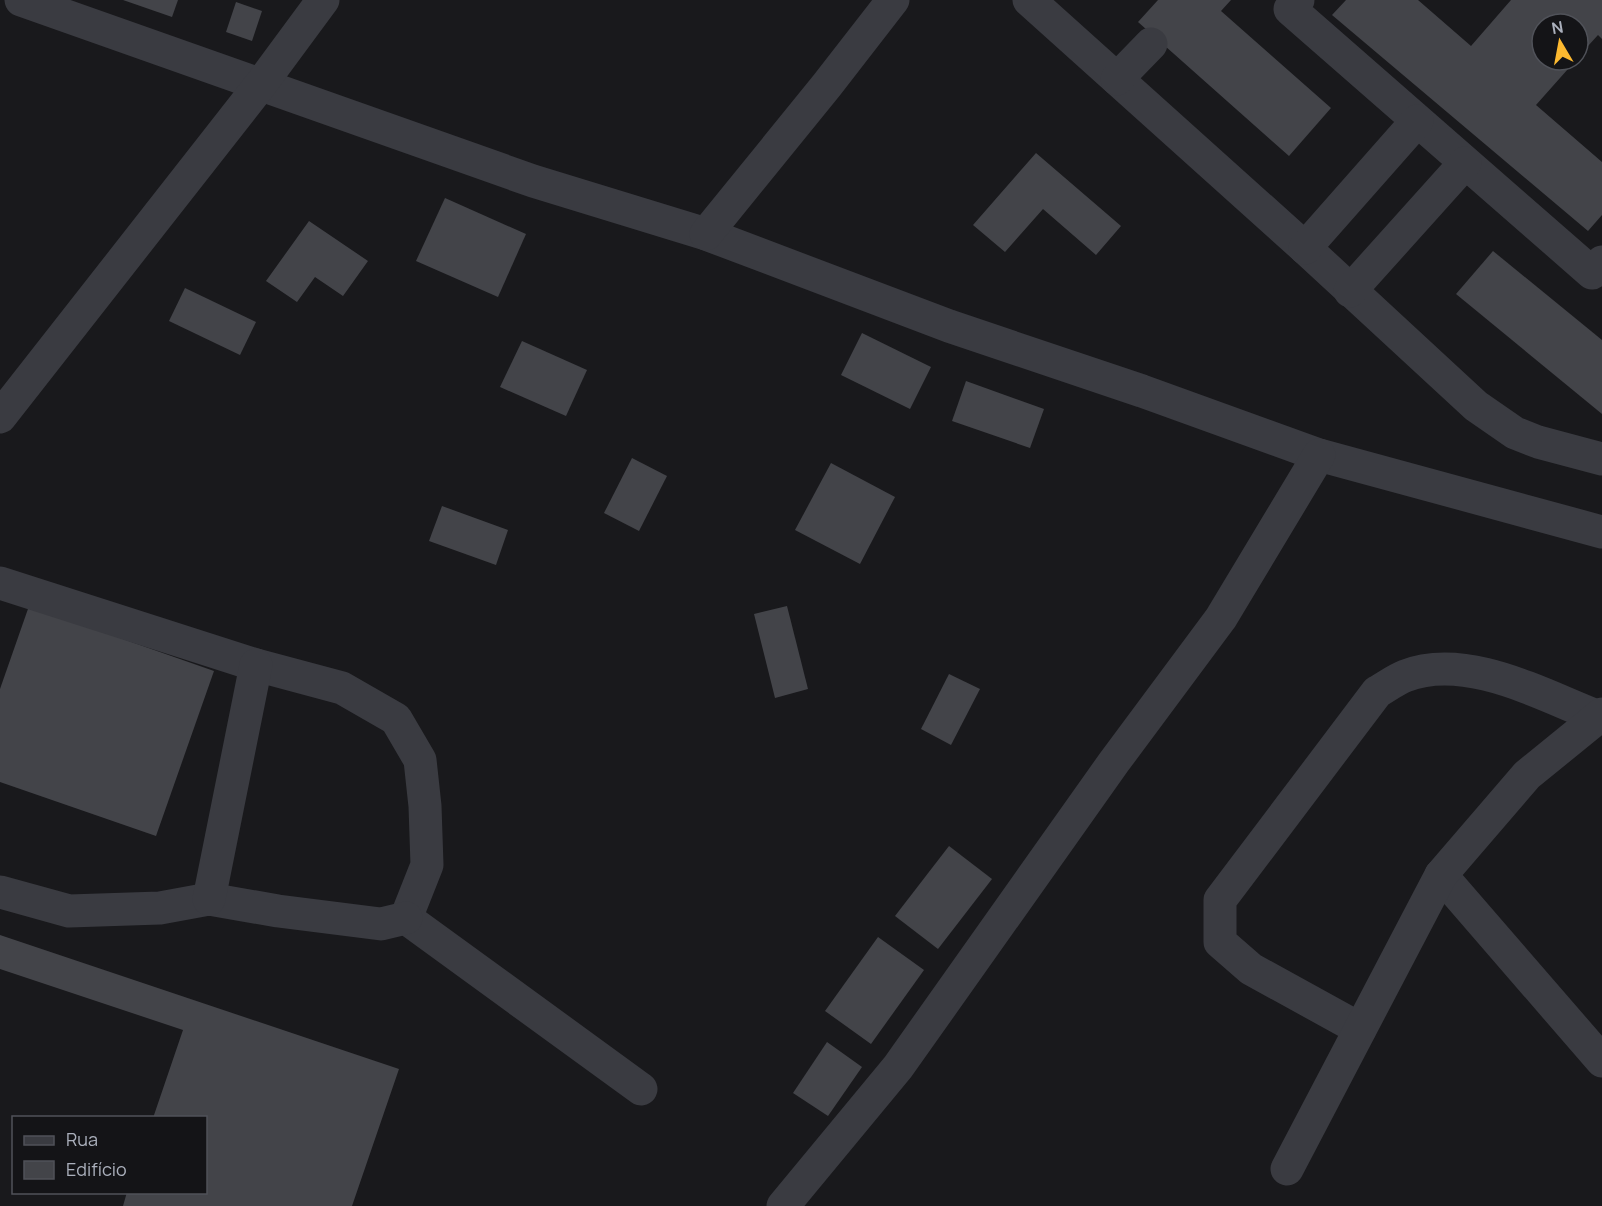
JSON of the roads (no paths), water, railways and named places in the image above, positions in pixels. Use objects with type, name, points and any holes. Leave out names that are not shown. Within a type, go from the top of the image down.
[{"type":"street","points":[[21,0],[532,182],[706,234],[949,326],[1164,399],[1318,455],[1602,532]]},
{"type":"street","points":[[0,417],[261,84],[323,0]]},
{"type":"street","points":[[706,234],[893,0]]},
{"type":"street","points":[[1298,0],[1290,9],[1592,273],[1602,262]]},
{"type":"street","points":[[1044,5],[1117,79],[1476,406],[1515,433],[1538,442],[1602,459]]},
{"type":"street","points":[[1117,79],[1151,44]]},
{"type":"street","points":[[1305,248],[1418,121]]},
{"type":"street","points":[[1350,291],[1465,163]]},
{"type":"street","points":[[783,1206],[898,1067],[1114,762],[1221,618],[1318,455]]},
{"type":"street","points":[[0,583],[256,665],[342,688],[396,719],[420,760],[425,806],[427,865],[406,918]]},
{"type":"street","points":[[209,899],[256,665]]},
{"type":"street","points":[[1360,1029],[1251,969],[1220,942],[1220,900],[1377,692],[1406,676],[1439,669],[1490,674],[1600,716]]},
{"type":"street","points":[[1287,1169],[1441,875],[1527,775],[1600,716]]},
{"type":"street","points":[[1441,875],[1602,1061]]},
{"type":"street","points":[[0,892],[69,911],[160,908],[209,899],[278,911],[381,924],[406,918],[641,1089]]}]
